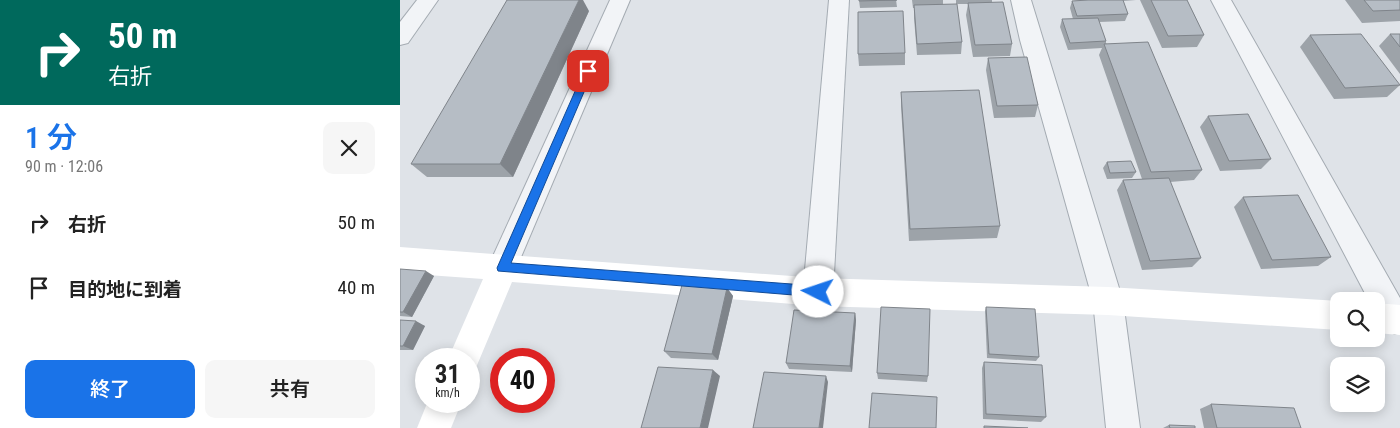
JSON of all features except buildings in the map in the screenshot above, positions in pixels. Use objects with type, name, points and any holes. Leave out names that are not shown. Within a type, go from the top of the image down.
[{"type":"street","points":[[400,38],[428,0]]},
{"type":"street","points":[[469,348],[620,0]]},
{"type":"street","points":[[818,292],[839,0]]},
{"type":"street","points":[[1021,0],[1031,40],[1108,301],[1123,428]]},
{"type":"street","points":[[1221,0],[1390,319]]},
{"type":"street","points":[[400,260],[818,292],[1108,301],[1330,315]]},
{"type":"street","points":[[434,428],[440,413]]},
{"type":"route","points":[[588,71],[503,268],[818,292]]}]
